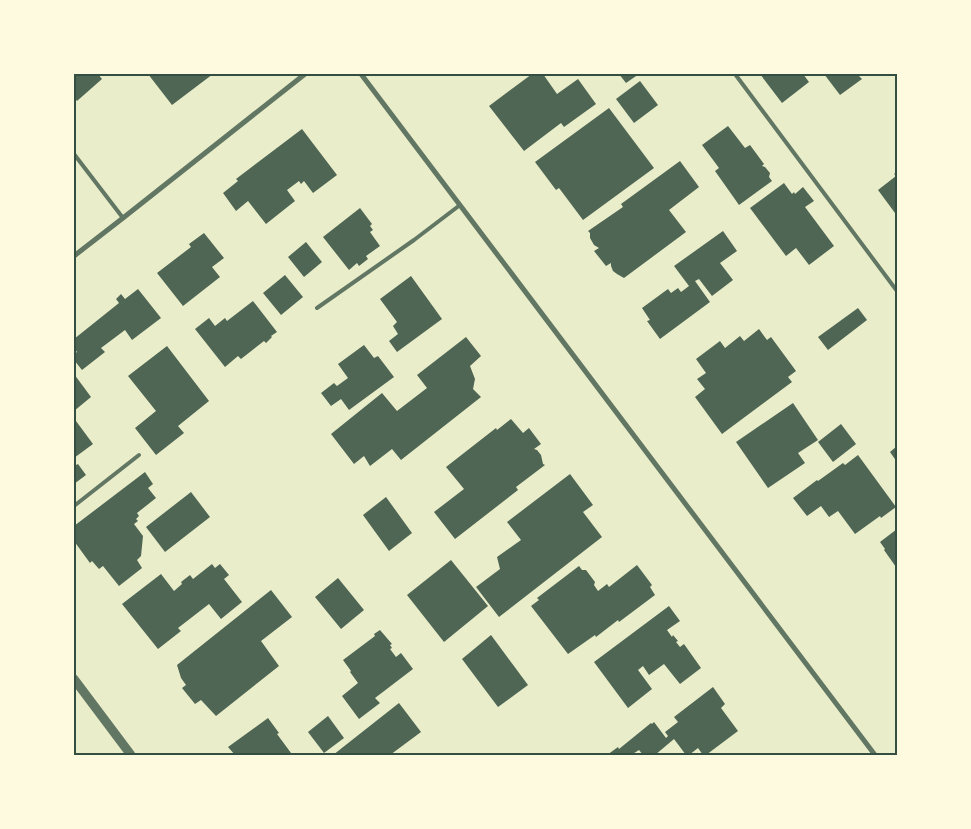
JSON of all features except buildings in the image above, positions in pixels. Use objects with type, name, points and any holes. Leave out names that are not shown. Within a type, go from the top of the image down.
[{"type":"street","points":[[74,256],[306,74]]},
{"type":"street","points":[[361,74],[875,755]]},
{"type":"street","points":[[74,679],[131,755]]},
{"type":"lane","points":[[735,74],[897,291]]},
{"type":"lane","points":[[74,154],[124,218]]},
{"type":"lane","points":[[317,308],[414,240],[460,205]]},
{"type":"lane","points":[[74,506],[139,455]]}]
